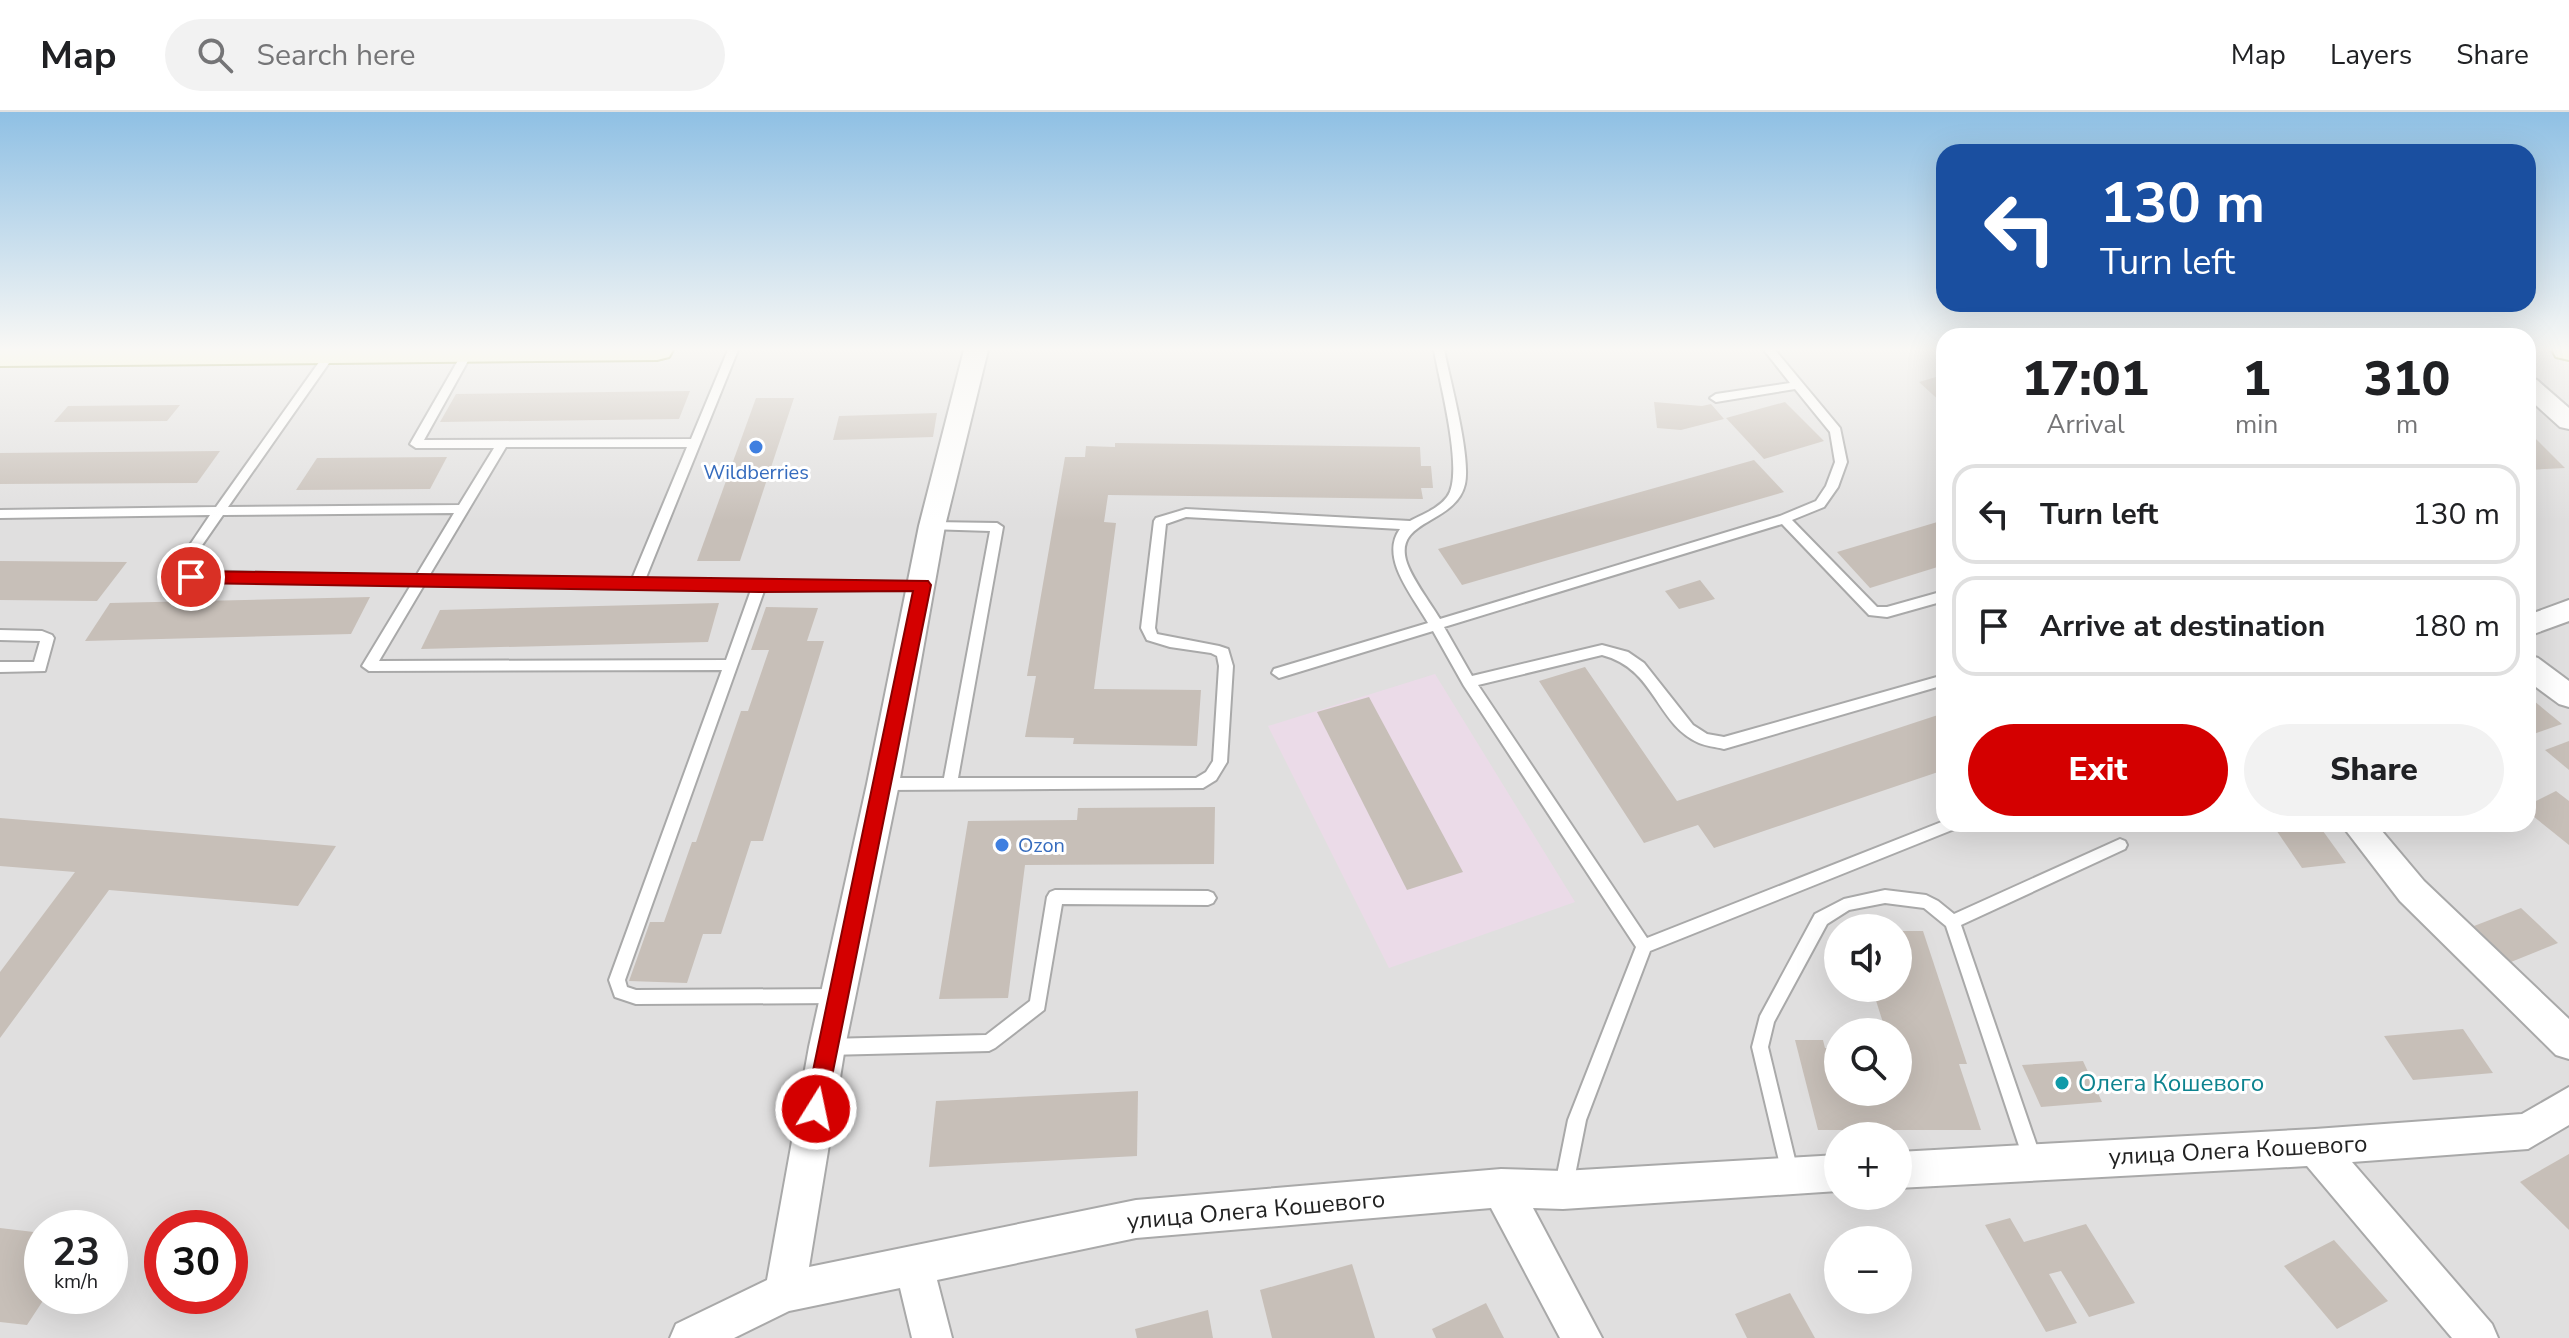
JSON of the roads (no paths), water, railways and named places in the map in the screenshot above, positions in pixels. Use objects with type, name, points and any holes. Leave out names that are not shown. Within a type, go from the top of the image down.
[{"type":"street","points":[[785,1292],[827,1047],[883,784],[932,526],[962,407]]},
{"type":"street","points":[[2553,407],[2569,421]]},
{"type":"street","points":[[2536,623],[2569,610]]},
{"type":"street","points":[[2536,672],[2569,696]]},
{"type":"street","points":[[2364,832],[2412,891],[2569,1043]]},
{"type":"street","name":"улица Олега Кошевого","points":[[1912,1169],[2315,1147],[2528,1131],[2569,1104]]},
{"type":"street","points":[[2315,1147],[2478,1338]]},
{"type":"street","name":"улица Олега Кошевого","points":[[690,1338],[785,1292],[1136,1219],[1501,1188],[1563,1190],[1824,1174]]},
{"type":"street","points":[[1501,1188],[1582,1338]]},
{"type":"street","points":[[914,1265],[932,1338]]},
{"type":"lane","points":[[293,407],[183,564],[182,573],[191,577],[421,581],[922,585]]},
{"type":"lane","points":[[437,407],[416,444],[692,443]]},
{"type":"lane","points":[[637,584],[708,407]]},
{"type":"lane","points":[[1449,407],[1461,481],[1450,503],[1411,525],[1400,537],[1397,549],[1400,562],[1469,682],[1644,946]]},
{"type":"lane","points":[[1279,673],[1784,519],[1820,504],[1832,487],[1841,462],[1836,431],[1817,407]]},
{"type":"lane","points":[[502,444],[369,666],[732,665]]},
{"type":"lane","points":[[0,514],[464,509]]},
{"type":"lane","points":[[883,784],[1198,784],[1211,776],[1220,762],[1226,666],[1223,653],[1211,646],[1166,643],[1152,637],[1148,628],[1160,521],[1186,513],[1411,525]]},
{"type":"lane","points":[[1784,519],[1874,612],[1887,612],[1936,598]]},
{"type":"lane","points":[[932,526],[997,527],[950,784]]},
{"type":"lane","points":[[759,586],[617,980],[621,992],[636,997],[839,996]]},
{"type":"lane","points":[[0,635],[42,636],[47,638],[48,644],[40,667],[0,667]]},
{"type":"lane","points":[[1469,682],[1602,650],[1619,651],[1636,660],[1691,734],[1708,743],[1724,743],[1936,682]]},
{"type":"lane","points":[[1563,1190],[1577,1120],[1644,946],[1936,830]]},
{"type":"lane","points":[[1952,922],[2120,845]]},
{"type":"lane","points":[[827,1047],[989,1043],[1038,1005],[1055,897],[1208,898]]},
{"type":"lane","points":[[1790,1176],[1760,1047],[1766,1021],[1821,919],[1834,908],[1853,901],[1887,897],[1928,903],[1952,922],[2033,1162]]},
{"type":"place","name":"Wildberries","points":[[756,447]]},
{"type":"place","name":"Ozon","points":[[1002,845]]},
{"type":"place","name":"Олега Кошевого","points":[[2062,1083]]}]
